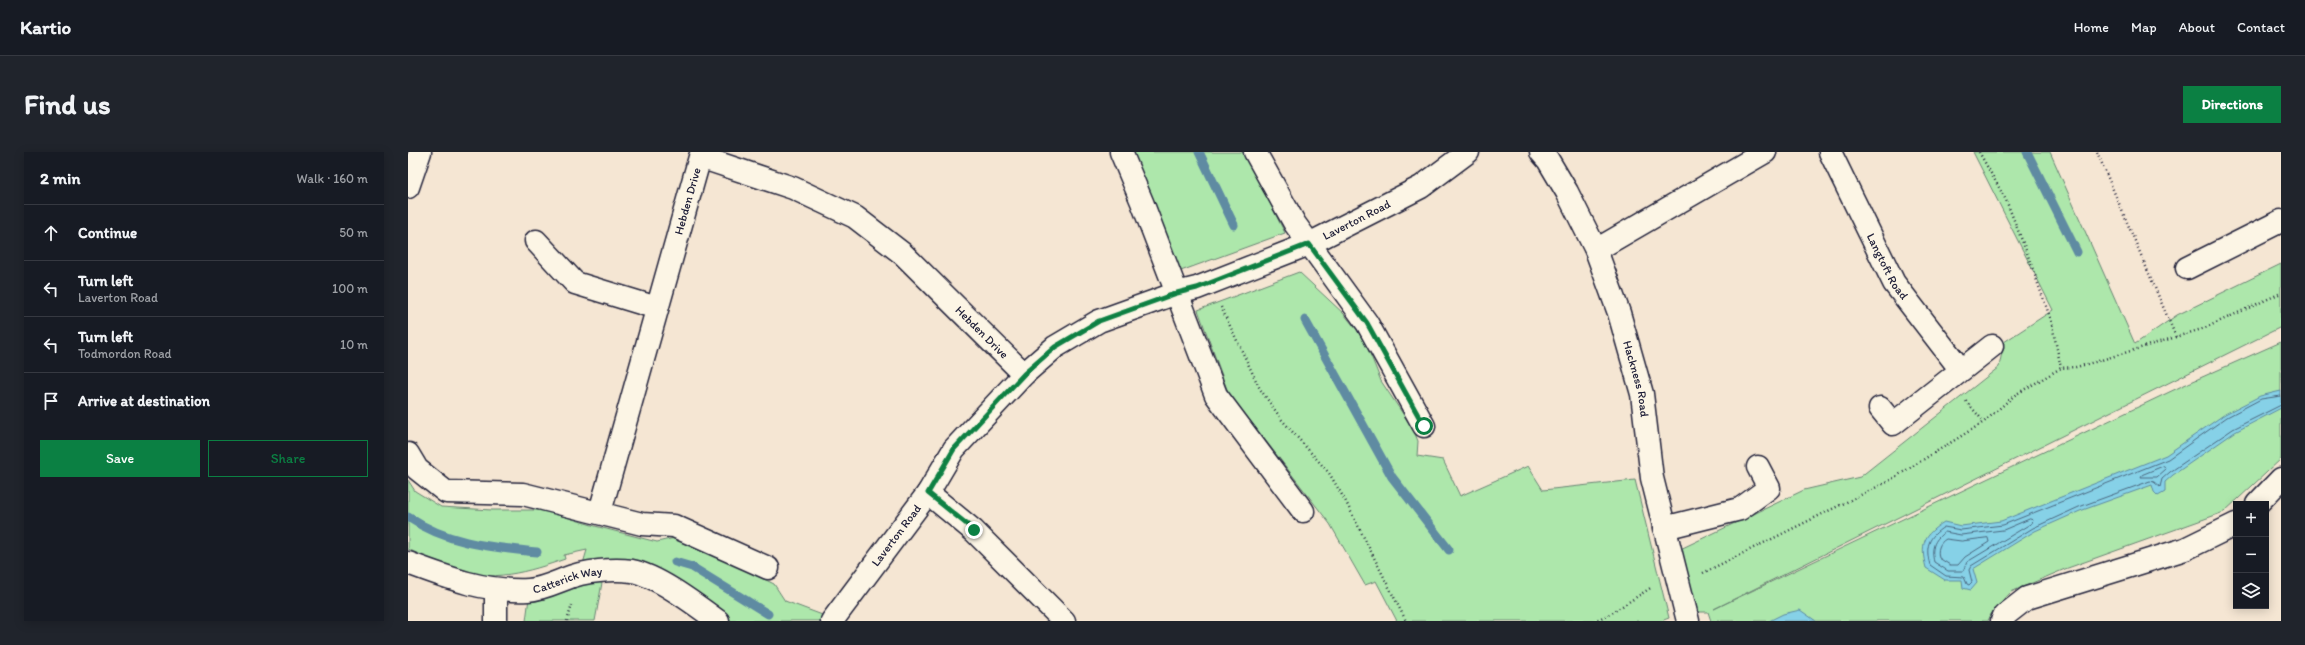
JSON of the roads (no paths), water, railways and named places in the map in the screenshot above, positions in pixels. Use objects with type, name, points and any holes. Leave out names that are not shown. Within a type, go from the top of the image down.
[{"type":"street","points":[[408,187],[420,152]]},
{"type":"street","points":[[1121,152],[1142,202],[1216,395],[1303,511]]},
{"type":"street","points":[[1255,152],[1295,224],[1367,323],[1424,426]]},
{"type":"street","name":"Laverton Road","points":[[832,621],[928,493],[954,449],[1024,374],[1055,347],[1099,321],[1177,293],[1210,283],[1309,244],[1421,187],[1468,152]]},
{"type":"street","name":"Hackness Road","points":[[1541,152],[1548,160],[1567,192],[1596,250],[1619,313],[1642,394],[1652,478],[1676,579],[1688,621]]},
{"type":"street","points":[[1596,250],[1765,152]]},
{"type":"street","name":"Langtoft Road","points":[[1830,152],[1894,283],[1961,370]]},
{"type":"street","name":"Hebden Drive","points":[[600,512],[701,155],[793,188],[855,217],[902,254],[1024,374]]},
{"type":"street","points":[[2187,268],[2281,221]]},
{"type":"street","points":[[536,241],[575,283],[657,308]]},
{"type":"street","points":[[1880,408],[1893,424],[1992,346]]},
{"type":"street","points":[[408,454],[417,469],[446,492],[523,494],[600,512],[642,524],[674,526],[768,568]]},
{"type":"street","points":[[1664,528],[1740,508],[1769,488],[1758,467]]},
{"type":"street","points":[[2260,501],[2281,479]]},
{"type":"street","points":[[928,493],[974,530],[1064,621]]},
{"type":"street","points":[[2002,621],[2004,616],[2026,598],[2185,549],[2233,525]]},
{"type":"street","name":"Catterick Way","points":[[408,563],[465,584],[496,590],[530,590],[580,574],[632,571],[662,584],[696,604],[718,621]]},
{"type":"street","points":[[496,590],[496,621]]},
{"type":"water","points":[[2281,391],[2281,408],[2235,432],[2173,475],[2165,482],[2165,492],[2158,496],[2154,492],[2152,485],[2080,511],[2035,531],[1973,569],[1977,583],[1971,590],[1963,588],[1962,580],[1945,580],[1926,568],[1923,553],[1925,541],[1931,531],[1944,522],[1961,526],[2001,521],[2166,455],[2225,414],[2260,396]]},
{"type":"water","points":[[1800,610],[1816,621],[1769,621],[1783,614]]},
{"type":"waterway","points":[[1199,152],[1234,225]]},
{"type":"waterway","points":[[2027,152],[2077,252]]},
{"type":"waterway","points":[[1305,320],[1392,477],[1449,550]]},
{"type":"waterway","points":[[408,517],[423,526],[454,539],[486,546],[537,552]]},
{"type":"waterway","points":[[675,562],[692,567],[768,614]]}]
